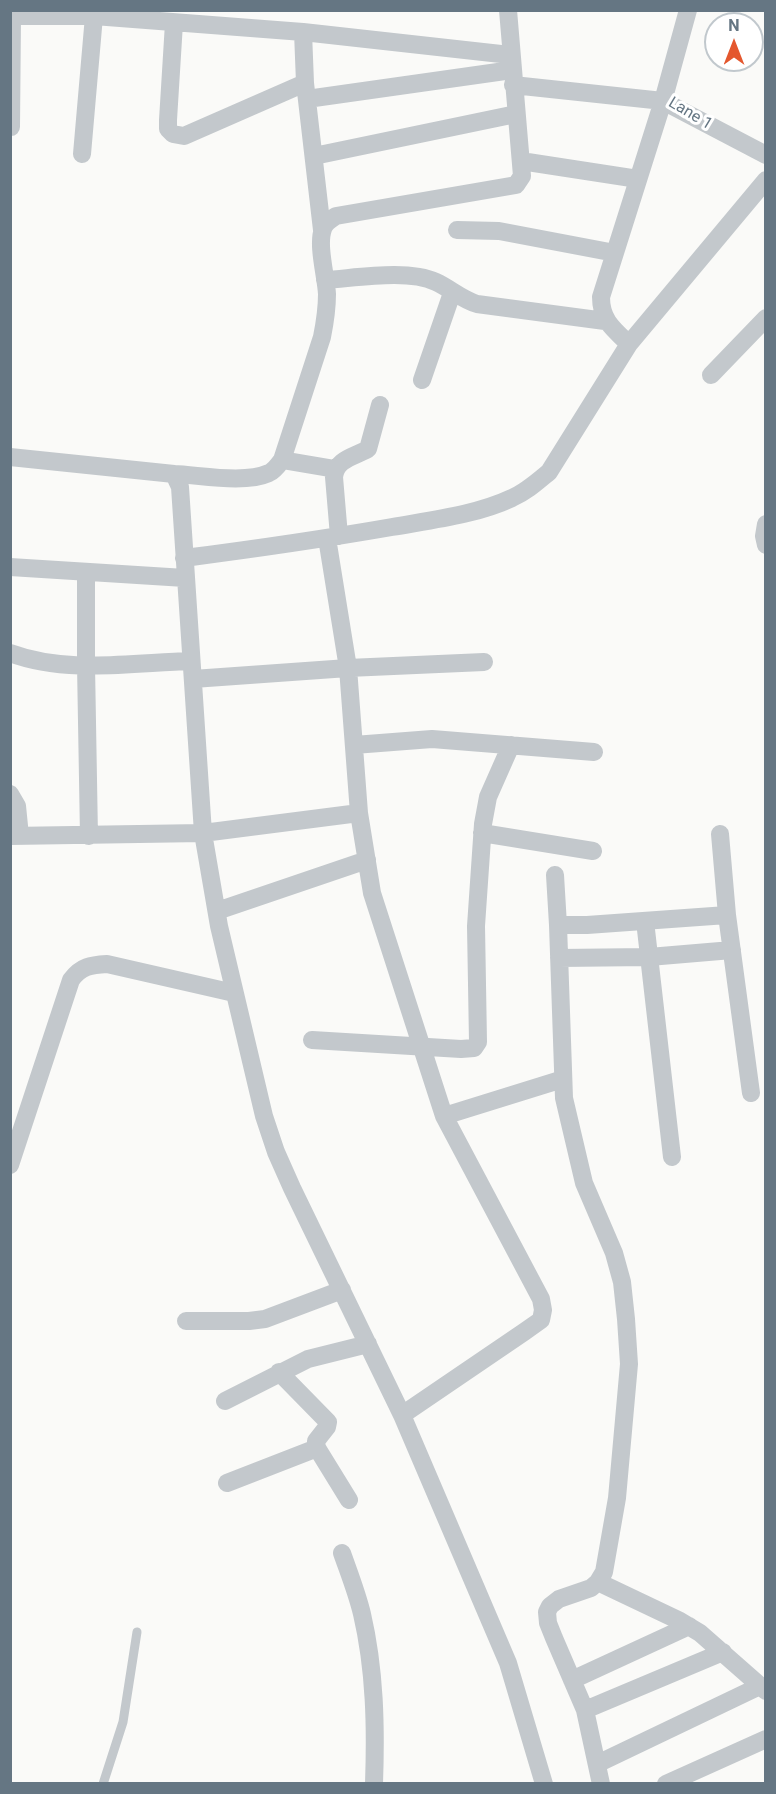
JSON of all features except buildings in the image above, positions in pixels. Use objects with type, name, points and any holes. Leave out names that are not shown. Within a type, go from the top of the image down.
[{"type":"street","points":[[322,230],[327,221],[336,216],[516,185],[522,176],[508,10]]},
{"type":"street","name":"Lane 1","points":[[688,10],[663,101],[765,155]]},
{"type":"street","points":[[82,154],[99,15]]},
{"type":"street","points":[[11,127],[11,16],[99,15],[303,32],[512,70],[663,101],[601,297],[601,309],[605,321],[629,344]]},
{"type":"street","points":[[174,22],[168,129],[173,134],[184,136],[306,91],[512,70]]},
{"type":"street","points":[[10,457],[174,474],[237,478],[271,473],[282,460],[322,337],[326,316],[322,230],[306,91],[303,32]]},
{"type":"street","points":[[314,156],[516,114]]},
{"type":"street","points":[[520,161],[638,179]]},
{"type":"street","points":[[184,558],[427,521],[478,510],[511,499],[533,486],[549,472],[629,344],[765,180]]},
{"type":"street","points":[[457,230],[499,231],[615,253]]},
{"type":"street","points":[[325,280],[420,277],[436,282],[465,301],[477,304],[605,321]]},
{"type":"street","points":[[422,380],[452,293]]},
{"type":"street","points":[[711,375],[765,318]]},
{"type":"street","points":[[380,405],[368,449],[342,461],[335,469],[333,537],[348,668],[359,813],[372,893],[444,1116],[542,1299],[543,1310],[541,1320],[402,1415]]},
{"type":"street","points":[[282,460],[335,469]]},
{"type":"street","points":[[174,474],[180,487],[203,833],[216,911],[264,1116],[276,1152],[402,1415],[508,1663],[544,1784]]},
{"type":"street","points":[[765,525],[765,545]]},
{"type":"street","points":[[10,567],[185,578]]},
{"type":"street","points":[[86,572],[89,836]]},
{"type":"street","points":[[10,653],[37,661],[192,670],[348,668],[484,662]]},
{"type":"street","points":[[354,745],[432,739],[594,752]]},
{"type":"street","points":[[312,1040],[474,1048],[478,1042],[476,927],[482,833],[488,797],[511,745]]},
{"type":"street","points":[[10,794],[17,806],[15,836],[203,833],[359,813]]},
{"type":"street","points":[[482,833],[593,851]]},
{"type":"street","points":[[720,834],[727,915],[751,1093]]},
{"type":"street","points":[[216,911],[367,860]]},
{"type":"street","points":[[555,875],[563,1079],[568,1118],[584,1183],[614,1253],[622,1282],[629,1364],[617,1498],[604,1572],[591,1588],[559,1599],[550,1606],[547,1612],[548,1623],[585,1710],[601,1784]]},
{"type":"street","points":[[558,925],[727,915]]},
{"type":"street","points":[[645,921],[672,1156]]},
{"type":"street","points":[[559,958],[650,957],[732,950]]},
{"type":"street","points":[[10,1165],[71,980],[78,971],[89,965],[107,964],[234,993]]},
{"type":"street","points":[[444,1116],[563,1079]]},
{"type":"street","points":[[186,1321],[265,1319],[342,1290]]},
{"type":"street","points":[[225,1401],[308,1359],[368,1344]]},
{"type":"street","points":[[279,1372],[327,1422],[327,1427],[316,1441],[317,1448],[349,1500]]},
{"type":"street","points":[[227,1483],[317,1448]]},
{"type":"street","points":[[342,1553],[362,1614],[372,1675],[376,1736],[374,1784]]},
{"type":"street","points":[[597,1764],[763,1689],[723,1652],[689,1626],[598,1582]]},
{"type":"street","points":[[572,1680],[689,1626]]},
{"type":"street","points":[[585,1710],[723,1652]]},
{"type":"street","points":[[666,1784],[765,1739]]},
{"type":"lane","points":[[103,1784],[123,1722],[137,1632]]}]
